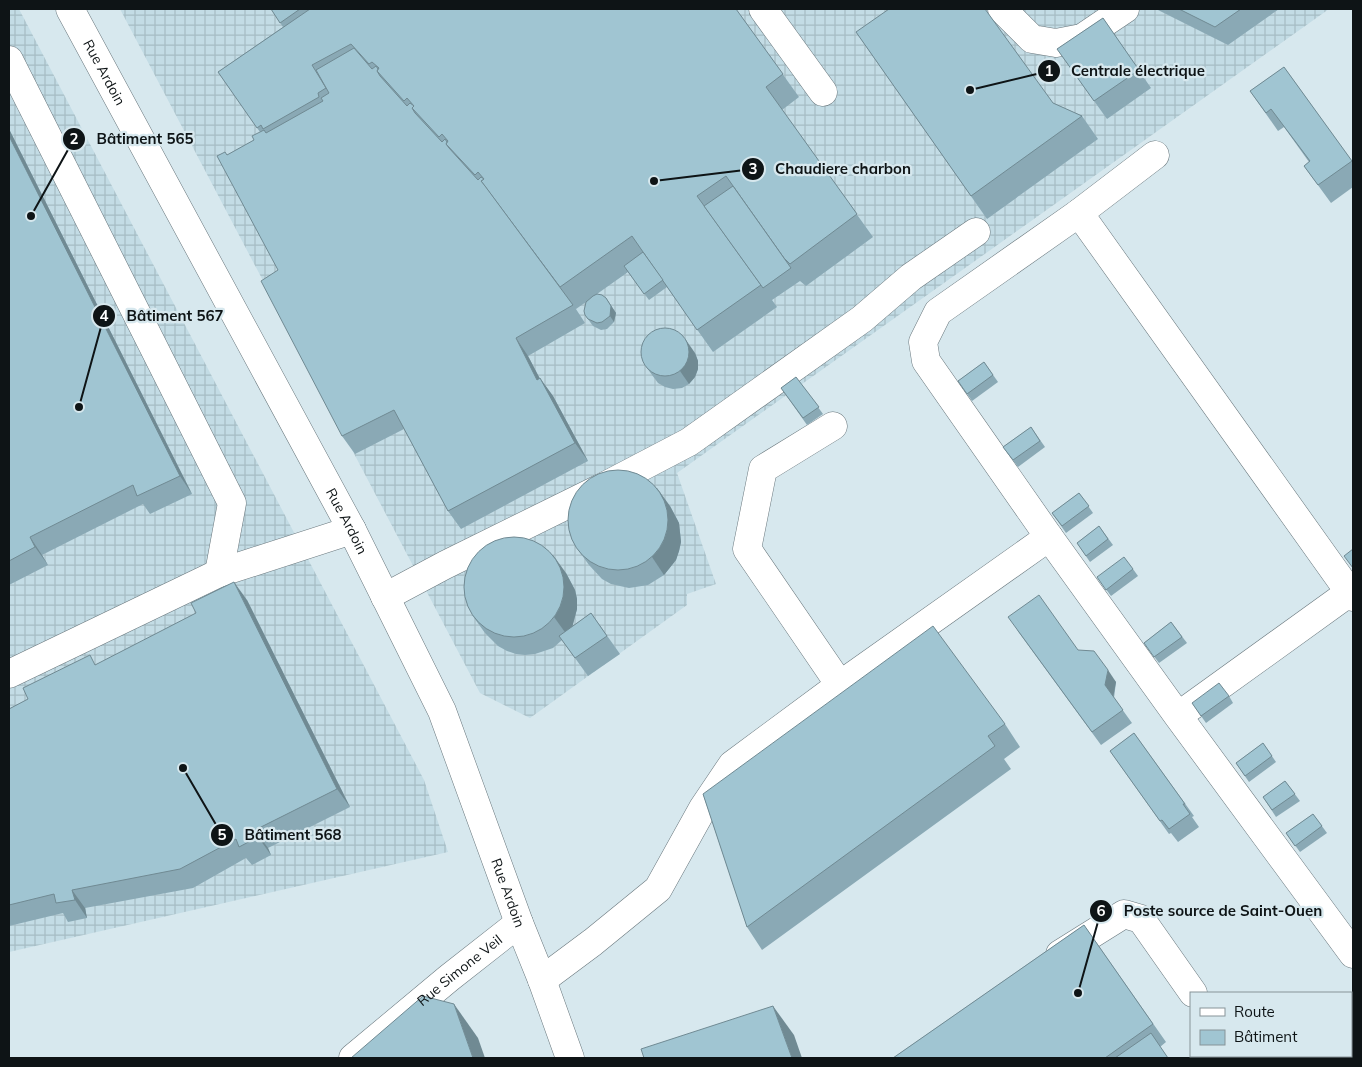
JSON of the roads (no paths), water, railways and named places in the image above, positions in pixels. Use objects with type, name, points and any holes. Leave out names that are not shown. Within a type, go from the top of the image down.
[{"type":"street","name":"Rue Ardoin","points":[[70,9],[352,530],[442,711],[570,1058]]},
{"type":"street","points":[[763,9],[823,92]]},
{"type":"street","points":[[1002,9],[1032,39],[1056,43],[1082,38],[1124,9]]},
{"type":"street","points":[[9,60],[232,503],[219,573]]},
{"type":"street","points":[[1155,155],[1079,213],[938,312],[923,342],[926,361],[1049,537],[1353,954]]},
{"type":"street","points":[[1079,213],[1352,595],[1178,716]]},
{"type":"street","points":[[385,597],[689,442],[862,319],[911,277],[976,232]]},
{"type":"street","points":[[833,426],[763,469],[747,549],[840,685]]},
{"type":"street","points":[[9,674],[219,573],[352,530]]},
{"type":"street","points":[[542,980],[593,942],[658,889],[703,808],[732,765],[840,685],[1049,537]]},
{"type":"street","points":[[1042,967],[1124,914],[1141,919],[1192,992]]},
{"type":"street","name":"Rue Simone Veil","points":[[353,1058],[448,978],[519,923]]},
{"type":"place","name":"Centrale électrique","points":[[970,90]]},
{"type":"place","name":"Chaudiere charbon","points":[[654,181]]},
{"type":"place","name":"Bâtiment 565","points":[[31,216]]},
{"type":"place","name":"Bâtiment 567","points":[[79,407]]},
{"type":"place","name":"Bâtiment 568","points":[[183,768]]},
{"type":"place","name":"Poste source de Saint-Ouen","points":[[1078,993]]}]
